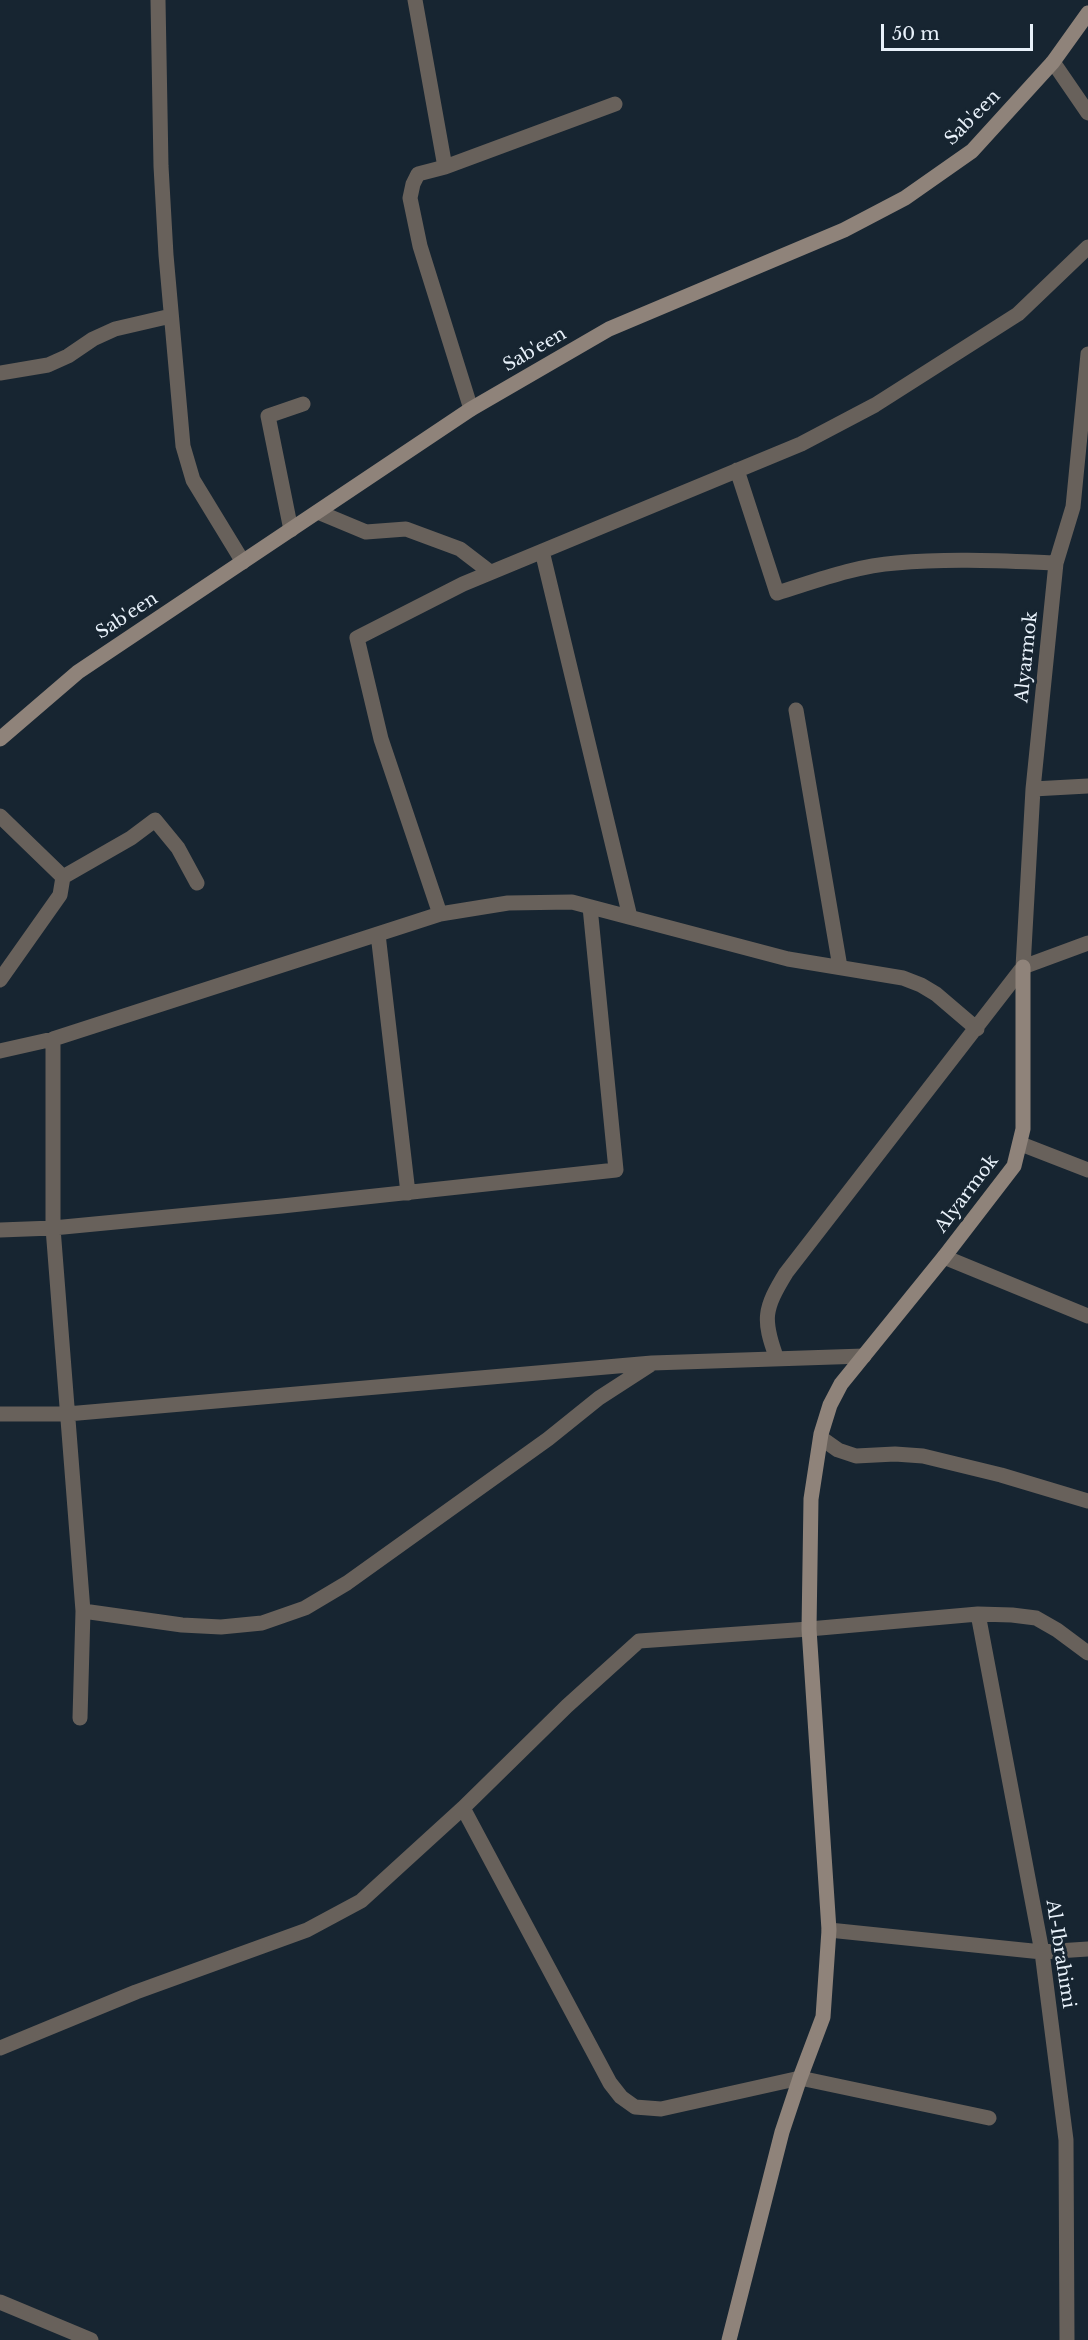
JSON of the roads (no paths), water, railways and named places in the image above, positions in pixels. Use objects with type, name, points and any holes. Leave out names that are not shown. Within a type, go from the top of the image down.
[{"type":"street","points":[[158,0],[161,166],[171,316],[187,463],[201,496],[243,562]]},
{"type":"street","points":[[415,0],[445,167]]},
{"type":"street","name":"Sab'een","points":[[0,739],[78,672],[471,409],[609,329],[844,230],[905,198],[972,151],[1053,62],[1088,14]]},
{"type":"street","points":[[1053,62],[1088,113]]},
{"type":"street","points":[[471,409],[420,246],[410,198],[413,184],[418,174],[445,167],[615,104]]},
{"type":"street","points":[[440,914],[381,739],[357,638],[490,572],[801,444],[885,399],[1018,314],[1088,247]]},
{"type":"street","points":[[0,373],[48,365],[115,329],[171,316]]},
{"type":"street","name":"Alyarmok","points":[[729,2340],[782,2133],[824,2017],[830,1930],[809,1629],[811,1499],[821,1438],[830,1405],[841,1384],[1014,1166],[1021,1144],[1023,1129],[1023,967],[1034,789],[1056,562],[1073,507],[1088,354]]},
{"type":"street","points":[[291,531],[268,416],[303,404]]},
{"type":"street","points":[[737,470],[777,593],[844,572],[895,563],[962,560],[1056,562]]},
{"type":"street","points":[[318,512],[366,532],[406,530],[416,533],[459,549],[490,572]]},
{"type":"street","points":[[542,551],[630,917]]},
{"type":"street","points":[[796,710],[840,967]]},
{"type":"street","points":[[1034,789],[1088,786]]},
{"type":"street","points":[[0,816],[63,877]]},
{"type":"street","points":[[63,877],[131,838],[155,820],[178,848],[197,883]]},
{"type":"street","points":[[0,980],[60,895],[63,877]]},
{"type":"street","points":[[0,1051],[53,1039],[440,914],[508,903],[572,902],[788,959],[903,978],[936,994],[977,1029]]},
{"type":"street","points":[[0,1230],[53,1228],[616,1170],[590,907]]},
{"type":"street","points":[[378,934],[408,1193]]},
{"type":"street","points":[[777,1359],[768,1335],[766,1318],[770,1299],[786,1273],[1023,967],[1088,943]]},
{"type":"street","points":[[53,1039],[53,1228],[83,1611],[80,1718]]},
{"type":"street","points":[[1021,1144],[1088,1170]]},
{"type":"street","points":[[944,1257],[1088,1316]]},
{"type":"street","points":[[0,1414],[67,1414],[652,1363],[864,1356]]},
{"type":"street","points":[[83,1611],[182,1625],[220,1627],[262,1623],[305,1608],[346,1583],[548,1439],[599,1398],[652,1363]]},
{"type":"street","points":[[821,1438],[838,1450],[856,1456],[895,1454],[923,1456],[1001,1475],[1088,1501]]},
{"type":"street","points":[[0,2048],[136,1992],[307,1930],[361,1901],[464,1808],[567,1706],[639,1641],[978,1614],[1036,1618],[1088,1653]]},
{"type":"street","name":"Al-Ibrahimi","points":[[978,1614],[1042,1952],[1066,2140],[1067,2340]]},
{"type":"street","points":[[464,1808],[599,2062],[621,2097],[635,2107],[662,2109],[800,2078],[989,2118]]},
{"type":"street","points":[[830,1930],[1042,1952],[1088,1949]]},
{"type":"street","points":[[0,2302],[91,2340]]}]
